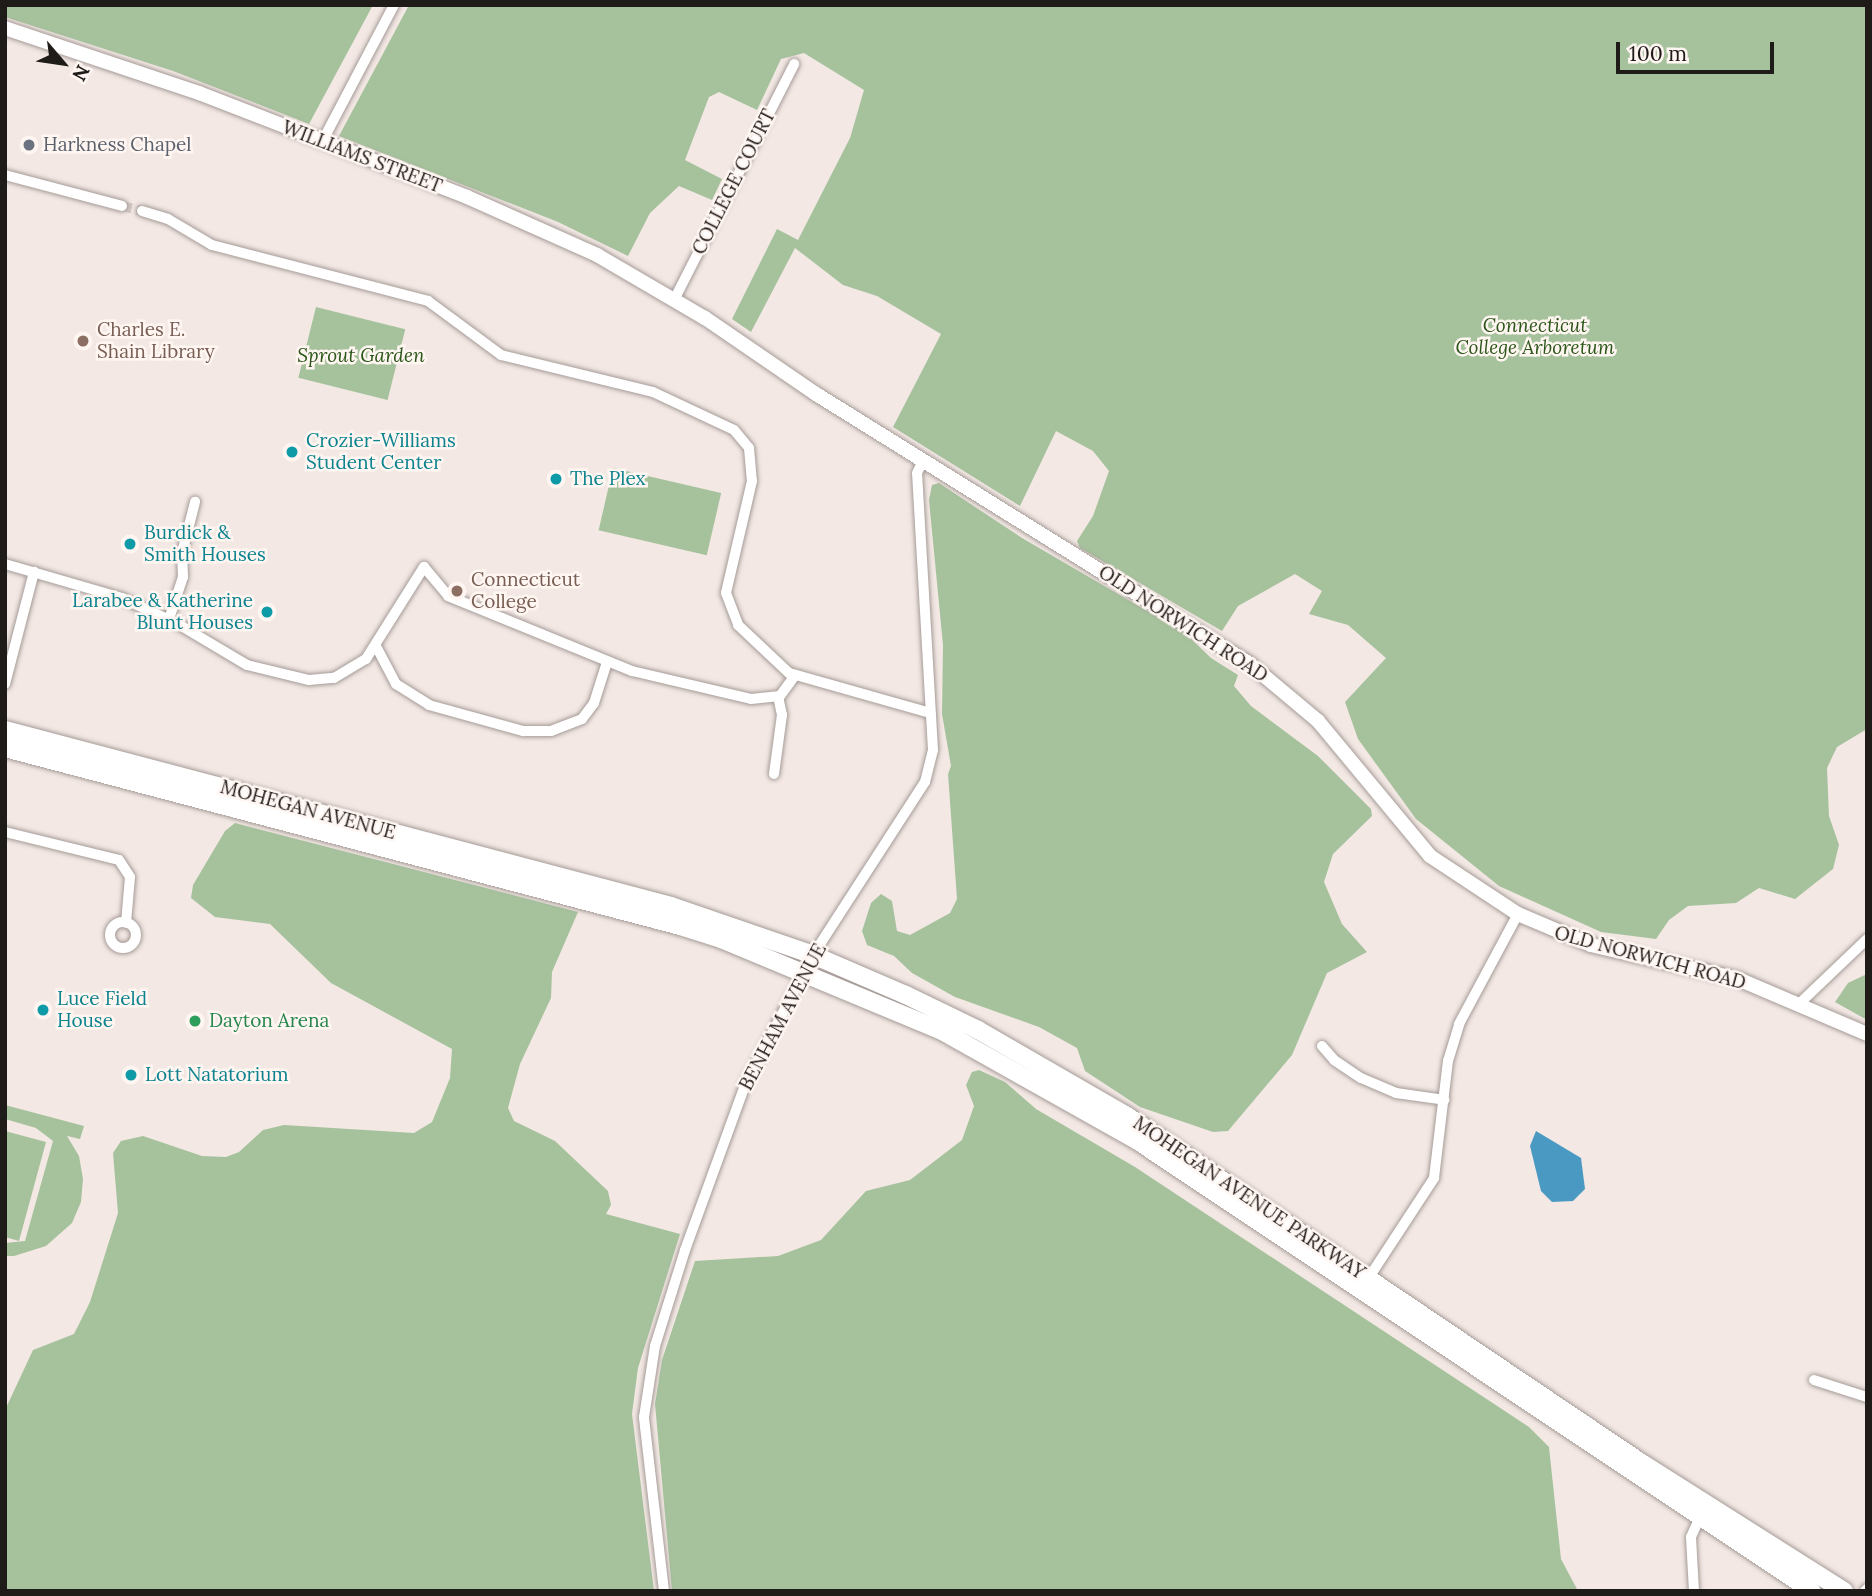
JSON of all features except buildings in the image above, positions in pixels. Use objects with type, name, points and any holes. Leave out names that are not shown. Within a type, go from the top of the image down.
[{"type":"highway","name":"MOHEGAN AVENUE","points":[[5,730],[609,898]]},
{"type":"highway","name":"MOHEGAN AVENUE","points":[[5,748],[609,898]]},
{"type":"highway","name":"MOHEGAN AVENUE PARKWAY","points":[[609,898],[671,906],[813,955],[966,1024],[1060,1076],[1127,1116],[1701,1503],[1844,1591]]},
{"type":"highway","name":"MOHEGAN AVENUE PARKWAY","points":[[609,898],[721,939],[944,1032],[1065,1096],[1699,1519],[1812,1591]]},
{"type":"street","points":[[322,142],[394,5]]},
{"type":"street","name":"WILLIAMS STREET","points":[[5,28],[126,66],[541,229],[705,318]]},
{"type":"street","name":"COLLEGE COURT","points":[[674,300],[794,64]]},
{"type":"street","points":[[5,175],[122,206]]},
{"type":"street","points":[[142,211],[169,219],[212,245],[428,301],[506,356],[653,392],[717,419],[747,443],[751,493],[727,580],[727,605],[749,637],[795,675],[930,713]]},
{"type":"street","name":"OLD NORWICH ROAD","points":[[705,318],[1275,683],[1318,721],[1430,856],[1518,914],[1559,936],[1701,968],[1799,1004],[1867,1034]]},
{"type":"street","name":"BENHAM AVENUE","points":[[664,1591],[644,1417],[655,1346],[745,1085],[813,955],[925,782],[933,750],[917,473],[923,460]]},
{"type":"street","points":[[169,619],[183,577],[182,553],[195,502]]},
{"type":"street","points":[[5,564],[102,591],[169,619],[247,665],[309,680],[339,676],[377,648],[424,567],[447,596],[607,662],[715,693],[751,699],[778,696],[795,675]]},
{"type":"street","points":[[5,684],[34,572]]},
{"type":"street","points":[[377,648],[396,684],[429,705],[523,731],[551,730],[582,719],[593,703],[607,662]]},
{"type":"street","points":[[774,774],[782,715],[778,696]]},
{"type":"street","points":[[5,832],[119,860],[130,877],[125,923]]},
{"type":"street","points":[[1368,1279],[1434,1178],[1448,1061],[1459,1024],[1518,914]]},
{"type":"street","points":[[1799,1004],[1867,939]]},
{"type":"street","points":[[1322,1046],[1334,1060],[1384,1088],[1445,1100]]},
{"type":"street","points":[[1814,1380],[1867,1397]]},
{"type":"street","points":[[1694,1591],[1691,1537],[1699,1519]]},
{"type":"green space","points":[[5,5],[373,5],[309,124],[173,71],[5,17]]},
{"type":"green space","name":"Connecticut College Arboretum","points":[[409,5],[1867,5],[1867,729],[1837,747],[1827,768],[1829,816],[1839,845],[1833,869],[1795,899],[1759,888],[1736,903],[1688,906],[1669,920],[1656,939],[1601,932],[1499,886],[1416,819],[1358,739],[1345,702],[1386,658],[1348,625],[1309,614],[1322,591],[1295,574],[1238,606],[1222,631],[1080,548],[1077,541],[1093,516],[1109,471],[1093,451],[1056,431],[1020,506],[893,427],[941,334],[877,296],[843,285],[795,248],[751,332],[732,319],[777,229],[798,240],[850,138],[864,90],[804,53],[781,59],[757,110],[719,92],[709,97],[685,160],[722,179],[712,200],[679,186],[650,213],[628,256],[558,222],[339,136]]},
{"type":"green space","name":"Sprout Garden","points":[[316,307],[405,329],[388,400],[298,378]]},
{"type":"green space","points":[[613,468],[721,493],[707,555],[599,530]]},
{"type":"green space","points":[[939,483],[1022,538],[1185,633],[1211,658],[1238,675],[1234,686],[1251,706],[1318,756],[1371,809],[1372,816],[1333,854],[1324,882],[1342,924],[1367,952],[1327,973],[1292,1055],[1228,1131],[1213,1132],[1140,1107],[1085,1071],[1077,1048],[1039,1027],[955,997],[912,973],[894,956],[867,945],[862,931],[871,903],[881,894],[892,901],[897,931],[910,935],[950,913],[957,899],[948,774],[951,766],[942,714],[943,645],[929,500],[932,485]]},
{"type":"green space","points":[[235,823],[578,912],[552,972],[551,998],[520,1064],[508,1108],[514,1121],[555,1141],[608,1191],[611,1205],[606,1214],[680,1234],[638,1368],[632,1414],[654,1591],[5,1591],[5,1410],[33,1350],[74,1334],[90,1302],[118,1213],[113,1153],[121,1141],[143,1136],[202,1156],[226,1157],[239,1152],[263,1130],[284,1125],[414,1133],[432,1122],[450,1078],[452,1049],[331,983],[270,924],[215,917],[191,898],[193,885],[225,831]]},
{"type":"green space","points":[[1867,974],[1867,1020],[1835,1002],[1848,983]]},
{"type":"green space","points":[[979,1070],[1005,1082],[1036,1109],[1135,1167],[1529,1427],[1549,1447],[1561,1559],[1578,1591],[672,1591],[655,1404],[662,1360],[695,1261],[778,1256],[821,1240],[866,1191],[910,1180],[962,1140],[974,1106],[966,1085],[972,1072]]},
{"type":"green space","points":[[5,1105],[84,1126],[80,1139],[67,1136],[79,1156],[83,1179],[81,1202],[72,1223],[46,1246],[14,1256],[5,1256],[5,1243],[25,1241],[53,1141],[36,1128],[5,1119]]},
{"type":"green space","points":[[5,1131],[46,1142],[19,1241],[5,1237]]},
{"type":"water","points":[[1536,1131],[1581,1158],[1585,1189],[1573,1201],[1552,1202],[1541,1191],[1530,1146]]},
{"type":"tunnel","points":[[122,206],[142,211]]},
{"type":"place","name":"Harkness Chapel","points":[[29,145]]},
{"type":"place","name":"Charles E. Shain Library","points":[[83,341]]},
{"type":"place","name":"Crozier-Williams Student Center","points":[[292,452]]},
{"type":"place","name":"The Plex","points":[[556,479]]},
{"type":"place","name":"Burdick & Smith Houses","points":[[130,544]]},
{"type":"place","name":"Connecticut College","points":[[457,591]]},
{"type":"place","name":"Larabee & Katherine Blunt Houses","points":[[267,612]]},
{"type":"place","name":"Luce Field House","points":[[43,1010]]},
{"type":"place","name":"Dayton Arena","points":[[195,1021]]},
{"type":"place","name":"Lott Natatorium","points":[[131,1075]]}]
